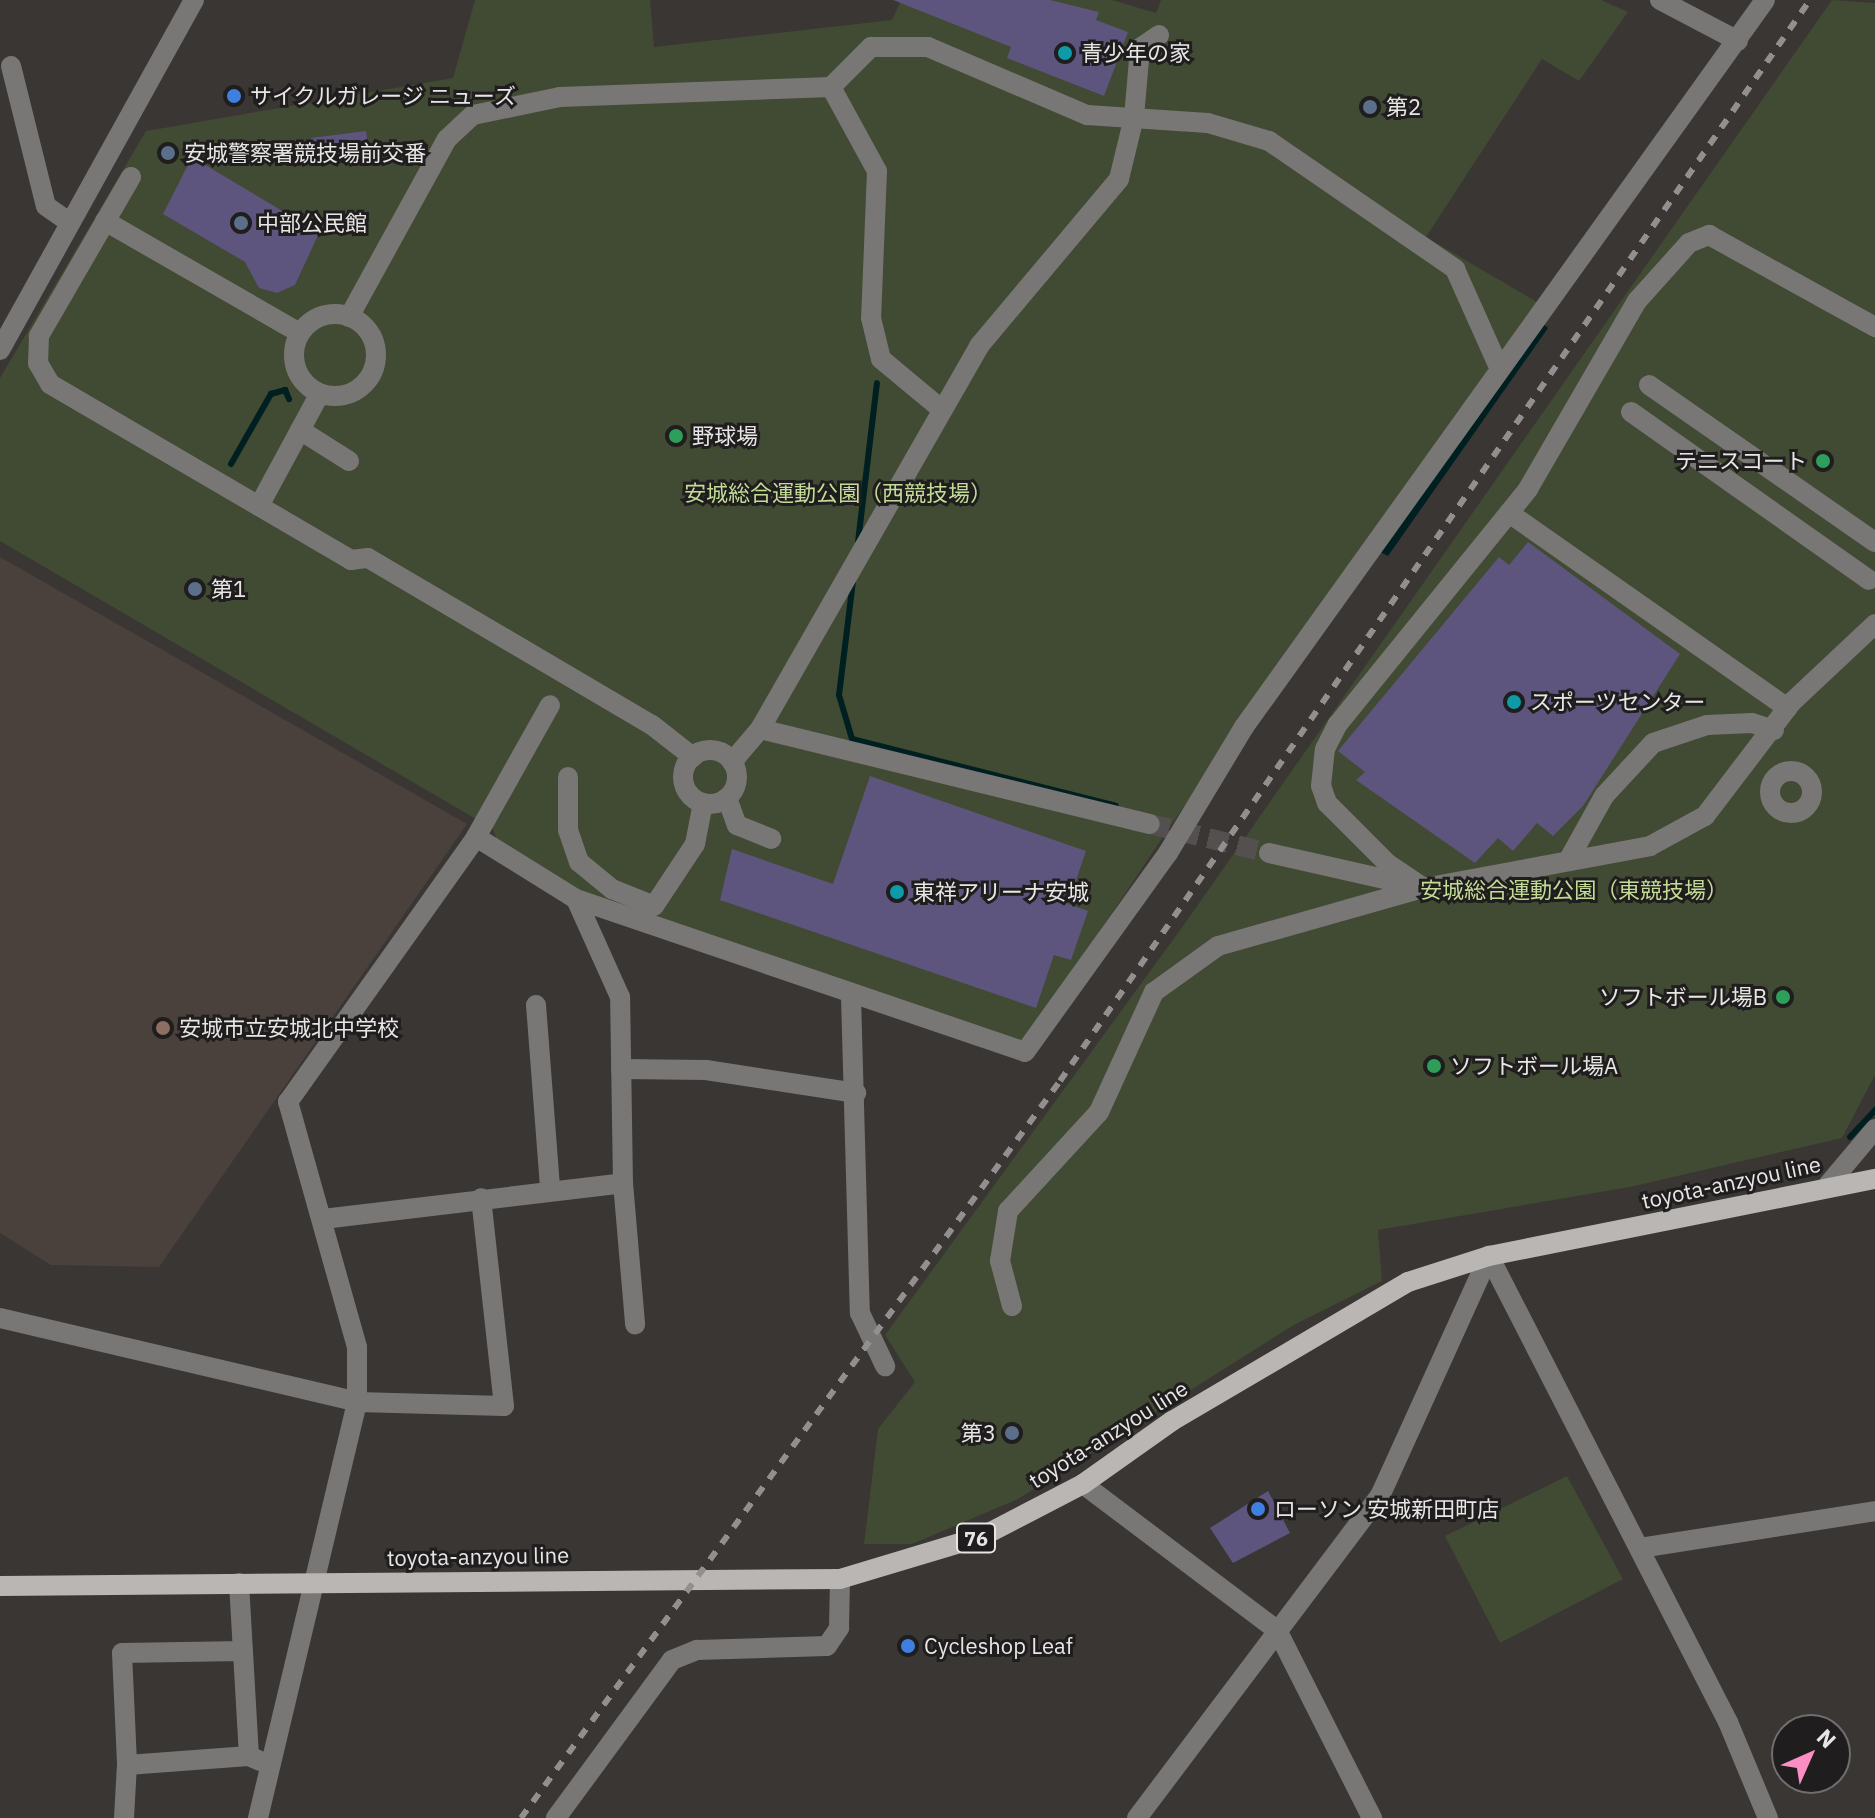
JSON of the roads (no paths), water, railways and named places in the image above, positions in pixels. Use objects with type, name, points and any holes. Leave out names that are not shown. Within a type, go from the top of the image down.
[{"type":"main road","name":"toyota-anzyou line","points":[[0,1586],[840,1579],[983,1536],[1083,1484],[1172,1421],[1408,1282],[1489,1256],[1828,1185],[1875,1179]]},
{"type":"street","points":[[0,350],[194,0]]},
{"type":"street","points":[[1660,0],[1738,41]]},
{"type":"street","points":[[476,837],[576,899],[851,997],[1025,1052],[1168,853],[1244,727],[1765,0]]},
{"type":"street","points":[[732,762],[760,729],[979,346],[1119,179],[1134,117],[1140,48],[1159,35]]},
{"type":"street","points":[[349,317],[439,152],[473,115],[560,97],[831,87],[871,47],[928,47],[1087,115],[1208,123],[1269,141],[1434,250],[1455,269],[1497,363]]},
{"type":"street","points":[[11,66],[46,206],[69,222]]},
{"type":"street","points":[[831,87],[877,171],[871,318],[881,359],[941,409]]},
{"type":"street","points":[[131,177],[39,336],[42,375],[351,560],[368,558],[652,725],[693,757]]},
{"type":"street","points":[[105,221],[300,333]]},
{"type":"street","points":[[1424,888],[1388,864],[1327,803],[1321,786],[1325,749],[1338,724],[1509,513],[1565,430],[1618,328],[1699,236],[1724,239],[1791,286],[1875,327]]},
{"type":"street","points":[[319,317],[349,317],[373,341],[374,367],[348,394],[320,393],[299,376],[294,362],[300,333],[319,317]]},
{"type":"street","points":[[1649,385],[1875,542]]},
{"type":"street","points":[[259,506],[320,393]]},
{"type":"street","points":[[1631,412],[1869,580]]},
{"type":"street","points":[[300,430],[349,461]]},
{"type":"street","points":[[1509,513],[1788,708]]},
{"type":"street","points":[[1012,1306],[1000,1261],[1008,1211],[1099,1112],[1154,992],[1218,946],[1424,888],[1569,859],[1618,855],[1676,835],[1734,785],[1788,708],[1875,624]]},
{"type":"street","points":[[258,1818],[357,1402],[357,1347],[288,1102],[476,837],[550,705]]},
{"type":"street","points":[[1569,859],[1604,796],[1653,743],[1707,725],[1752,723],[1774,730]]},
{"type":"street","points":[[760,729],[1150,824]]},
{"type":"street","points":[[693,757],[714,751],[732,762],[736,783],[727,798],[703,803]]},
{"type":"street","points":[[693,757],[684,785],[703,803]]},
{"type":"street","points":[[568,777],[568,830],[579,862],[612,889],[654,906],[695,844],[703,803]]},
{"type":"street","points":[[727,798],[737,825],[771,839]]},
{"type":"street","points":[[1269,853],[1424,888]]},
{"type":"street","points":[[576,899],[620,997],[623,1183],[635,1324]]},
{"type":"street","points":[[851,997],[860,1313],[885,1366]]},
{"type":"street","points":[[536,1005],[550,1188]]},
{"type":"street","points":[[621,1069],[706,1070],[856,1093]]},
{"type":"street","points":[[1828,1185],[1875,1129]]},
{"type":"street","points":[[323,1219],[550,1188],[623,1183]]},
{"type":"street","points":[[0,1318],[357,1402],[504,1406],[481,1198]]},
{"type":"street","points":[[1489,1256],[1728,1722],[1768,1818]]},
{"type":"street","points":[[1137,1818],[1380,1496],[1489,1256]]},
{"type":"street","points":[[1083,1484],[1277,1630],[1372,1818]]},
{"type":"street","points":[[1640,1548],[1875,1511]]},
{"type":"street","points":[[556,1818],[672,1660],[697,1650],[827,1646],[839,1628],[840,1579]]},
{"type":"street","points":[[239,1583],[249,1756]]},
{"type":"street","points":[[124,1818],[127,1765],[122,1653],[243,1651]]},
{"type":"street","points":[[127,1765],[249,1756],[271,1766]]},
{"type":"water","points":[[1541,322],[1548,328],[1388,556],[1380,552]]},
{"type":"waterway","points":[[858,542],[877,383]]},
{"type":"waterway","points":[[231,464],[271,394],[285,390],[289,399]]},
{"type":"waterway","points":[[853,581],[839,695],[852,739],[1116,806]]},
{"type":"waterway","points":[[1850,1137],[1875,1110]]},
{"type":"tunnel","points":[[1150,824],[1269,853]]},
{"type":"railway","points":[[521,1818],[1060,1081],[1810,0]]},
{"type":"place","name":"青少年の家","points":[[1065,53]]},
{"type":"place","name":"サイクルガレージ ニューズ","points":[[234,96]]},
{"type":"place","name":"第2","points":[[1370,107]]},
{"type":"place","name":"安城警察署競技場前交番","points":[[168,153]]},
{"type":"place","name":"中部公民館","points":[[241,223]]},
{"type":"place","name":"野球場","points":[[676,436]]},
{"type":"place","name":"テニスコート","points":[[1823,461]]},
{"type":"place","name":"第1","points":[[195,589]]},
{"type":"place","name":"スポーツセンター","points":[[1514,702]]},
{"type":"place","name":"東祥アリーナ安城","points":[[897,892]]},
{"type":"place","name":"ソフトボール場B","points":[[1783,997]]},
{"type":"place","name":"安城市立安城北中学校","points":[[163,1028]]},
{"type":"place","name":"ソフトボール場A","points":[[1434,1066]]},
{"type":"place","name":"第3","points":[[1012,1433]]},
{"type":"place","name":"ローソン 安城新田町店","points":[[1258,1509]]},
{"type":"place","name":"Cycleshop Leaf","points":[[908,1646]]},
{"type":"park label","name":"安城総合運動公園（西競技場）","points":[[838,493]]},
{"type":"park label","name":"安城総合運動公園（東競技場）","points":[[1574,890]]}]
